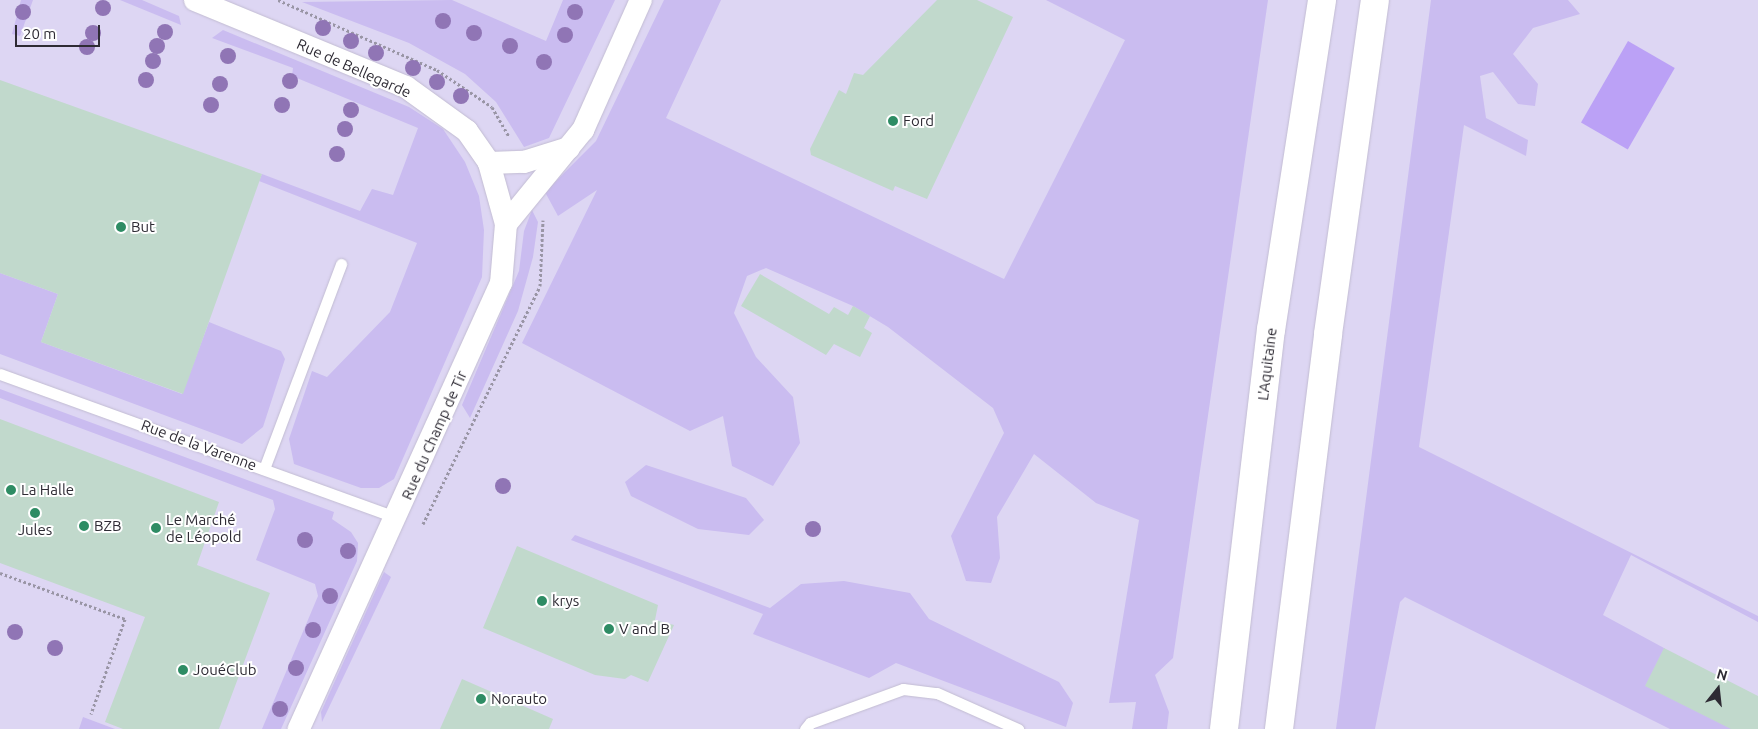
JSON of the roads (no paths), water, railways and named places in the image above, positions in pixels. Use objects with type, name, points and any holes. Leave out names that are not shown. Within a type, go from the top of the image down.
[{"type":"highway","name":"L'Aquitaine","points":[[1224,729],[1271,330],[1322,0]]},
{"type":"highway","points":[[1279,729],[1328,334],[1375,0]]},
{"type":"street","name":"Rue de Bellegarde","points":[[195,0],[406,87],[466,131],[489,163],[506,224]]},
{"type":"street","points":[[506,224],[582,130],[641,0]]},
{"type":"street","points":[[489,163],[524,162],[569,148]]},
{"type":"street","name":"Rue du Champ de Tir","points":[[299,729],[397,518],[501,283],[506,224]]},
{"type":"lane","points":[[264,468],[340,264]]},
{"type":"lane","name":"Rue de la Varenne","points":[[0,374],[264,468],[397,518]]},
{"type":"lane","points":[[805,729],[810,723],[903,689],[937,693],[1018,729]]},
{"type":"place","name":"Ford","points":[[893,121]]},
{"type":"place","name":"But","points":[[121,227]]},
{"type":"place","name":"La Halle","points":[[11,490]]},
{"type":"place","name":"Jules","points":[[35,513]]},
{"type":"place","name":"BZB","points":[[84,526]]},
{"type":"place","name":"Le Marché de Léopold","points":[[156,528]]},
{"type":"place","name":"krys","points":[[542,601]]},
{"type":"place","name":"V and B","points":[[609,629]]},
{"type":"place","name":"JouéClub","points":[[183,670]]},
{"type":"place","name":"Norauto","points":[[481,699]]}]
